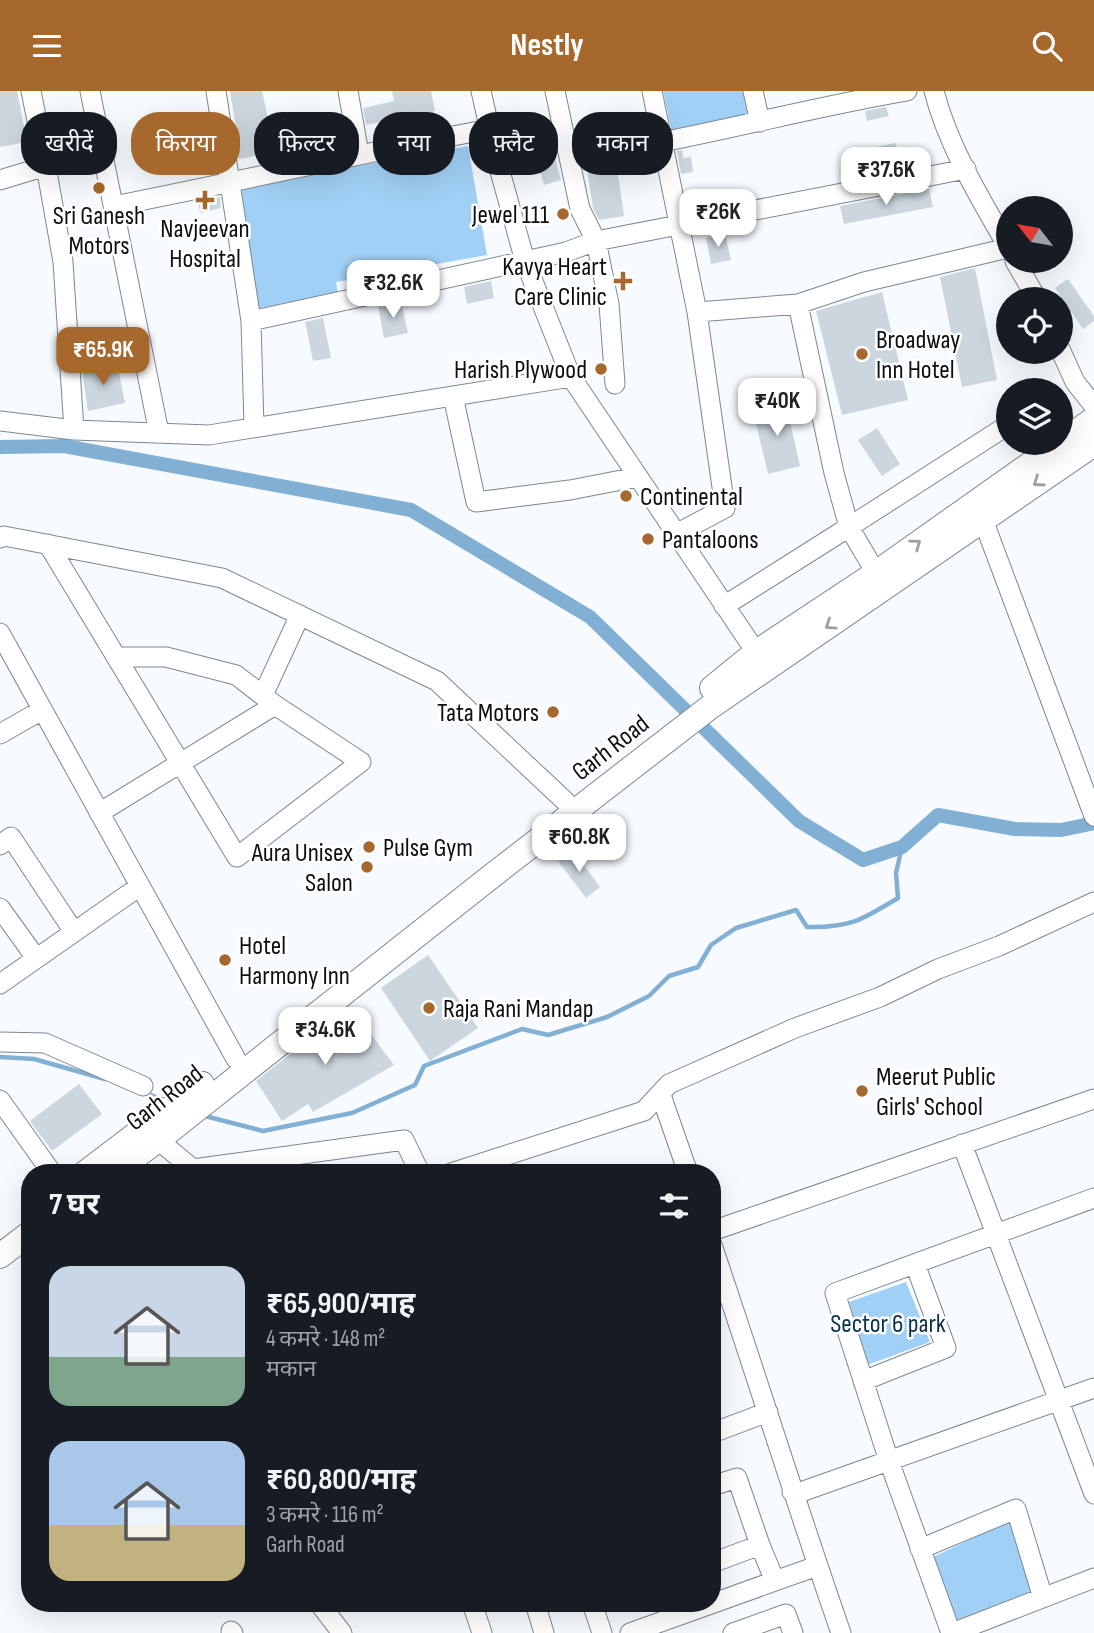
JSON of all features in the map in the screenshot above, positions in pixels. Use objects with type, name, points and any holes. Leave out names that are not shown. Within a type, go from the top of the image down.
[{"type":"main road","name":"Garh Road","points":[[1073,434],[1094,419]]},
{"type":"main road","name":"Garh Road","points":[[122,1164],[155,1131],[202,1094],[662,735],[876,573],[1094,444]]},
{"type":"main road","name":"Garh Road","points":[[761,660],[980,511],[1046,455]]},
{"type":"main road","name":"Garh Road","points":[[489,870],[566,802],[662,735]]},
{"type":"main road","name":"Garh Road","points":[[100,1164],[155,1131]]},
{"type":"main road","points":[[0,1236],[21,1226]]},
{"type":"main road","points":[[0,1256],[21,1231]]},
{"type":"street","points":[[31,91],[35,112]]},
{"type":"street","points":[[90,91],[159,433]]},
{"type":"street","points":[[216,91],[251,321],[254,427]]},
{"type":"street","points":[[348,91],[352,112]]},
{"type":"street","points":[[481,91],[485,112]]},
{"type":"street","points":[[555,91],[580,209],[596,241],[609,304],[615,384]]},
{"type":"street","points":[[652,91],[656,112]]},
{"type":"street","points":[[753,91],[760,122]]},
{"type":"street","points":[[673,140],[760,122],[844,96],[907,91]]},
{"type":"street","points":[[934,91],[940,115],[996,225]]},
{"type":"street","points":[[359,154],[469,133]]},
{"type":"street","points":[[251,321],[566,252],[596,241],[680,223],[966,169]]},
{"type":"street","points":[[0,180],[21,174]]},
{"type":"street","points":[[48,175],[63,262],[74,430]]},
{"type":"street","points":[[114,206],[265,175]]},
{"type":"street","points":[[502,175],[525,261],[571,377],[761,660]]},
{"type":"street","points":[[669,175],[697,312],[725,508],[676,534]]},
{"type":"street","points":[[697,312],[798,304],[864,282],[996,251]]},
{"type":"street","points":[[798,304],[834,473],[849,527],[876,573]]},
{"type":"street","points":[[0,421],[74,430],[209,435],[571,377]]},
{"type":"street","points":[[1073,390],[1094,406]]},
{"type":"street","points":[[453,396],[476,502],[637,477]]},
{"type":"street","points":[[724,606],[996,433]]},
{"type":"street","points":[[980,511],[1094,816]]},
{"type":"street","points":[[0,538],[4,536],[222,577],[438,681],[566,802]]},
{"type":"street","points":[[48,544],[116,657],[180,763],[237,857],[361,762],[236,675],[166,657],[116,657]]},
{"type":"street","points":[[99,813],[180,763],[269,700],[300,615]]},
{"type":"street","points":[[0,633],[240,1065]]},
{"type":"street","points":[[0,734],[42,710]]},
{"type":"street","points":[[0,845],[10,837],[74,932]]},
{"type":"street","points":[[0,984],[140,886]]},
{"type":"street","points":[[480,1164],[644,1111],[669,1084],[795,1028],[880,997],[1094,902]]},
{"type":"street","points":[[0,908],[36,958]]},
{"type":"street","points":[[0,1042],[46,1043],[143,1086]]},
{"type":"street","points":[[661,1095],[685,1164]]},
{"type":"street","points":[[721,1228],[1094,1099]]},
{"type":"street","points":[[0,1100],[46,1164]]},
{"type":"street","points":[[155,1131],[187,1164]]},
{"type":"street","points":[[241,1164],[404,1140],[416,1164]]},
{"type":"street","points":[[962,1144],[1093,1489]]},
{"type":"street","points":[[1093,1202],[835,1293],[889,1461],[951,1633],[1094,1578]]},
{"type":"street","points":[[863,1381],[946,1348],[915,1264]]},
{"type":"street","points":[[721,1272],[841,1633]]},
{"type":"street","points":[[792,1492],[798,1493],[1094,1388]]},
{"type":"street","points":[[721,1430],[768,1412]]},
{"type":"street","points":[[721,1483],[737,1478],[775,1581]]},
{"type":"street","points":[[920,1549],[1016,1509],[1043,1598]]},
{"type":"street","points":[[721,1560],[760,1545]]},
{"type":"street","points":[[721,1605],[817,1566]]},
{"type":"street","points":[[326,1612],[342,1633]]},
{"type":"street","points":[[475,1612],[482,1633]]},
{"type":"street","points":[[538,1612],[544,1633]]},
{"type":"street","points":[[595,1612],[602,1633]]},
{"type":"street","points":[[629,1633],[675,1625],[705,1612]]},
{"type":"street","points":[[733,1633],[786,1614],[793,1633]]},
{"type":"green space","points":[[663,91],[743,91],[748,117],[673,133],[673,112],[668,112]]},
{"type":"green space","points":[[468,146],[469,175],[473,175],[487,255],[336,282],[338,294],[255,309],[233,189],[310,175],[359,175],[359,166],[373,163],[373,175],[455,175],[455,148]]},
{"type":"green space","name":"Sector 6 park","points":[[906,1282],[930,1342],[867,1365],[849,1302]]},
{"type":"green space","points":[[1009,1521],[1033,1595],[953,1621],[929,1559]]},
{"type":"building","points":[[0,91],[17,91],[21,112],[21,143],[0,147]]},
{"type":"building","points":[[230,91],[262,91],[267,112],[254,112],[254,156],[240,159],[240,112],[234,112]]},
{"type":"building","points":[[392,91],[431,91],[435,111],[373,112],[373,124],[366,125],[363,108],[394,101]]},
{"type":"building","points":[[886,107],[889,116],[867,121],[865,111]]},
{"type":"building","points":[[896,143],[901,169],[881,173],[876,147]]},
{"type":"building","points":[[682,150],[683,158],[691,157],[693,172],[681,174],[677,151]]},
{"type":"building","points":[[558,168],[561,180],[544,185],[541,175],[558,175]]},
{"type":"building","points":[[588,175],[618,175],[624,216],[599,220],[593,208]]},
{"type":"building","points":[[929,189],[933,207],[844,224],[840,206]]},
{"type":"building","points":[[220,197],[221,208],[200,213],[198,201]]},
{"type":"building","points":[[725,234],[731,260],[711,264],[706,238]]},
{"type":"building","points":[[975,268],[996,380],[962,387],[940,277]]},
{"type":"building","points":[[1068,279],[1094,316],[1094,321],[1083,329],[1073,314],[1073,287],[1056,287]]},
{"type":"building","points":[[491,281],[494,298],[467,304],[464,287]]},
{"type":"building","name":"Broadway Inn Hotel","points":[[882,292],[908,400],[842,415],[816,311]]},
{"type":"building","points":[[401,301],[408,333],[384,338],[378,306]]},
{"type":"building","points":[[323,318],[331,358],[313,361],[305,322]]},
{"type":"building","points":[[117,363],[125,403],[88,411],[82,370]]},
{"type":"building","points":[[786,403],[800,466],[768,474],[753,411]]},
{"type":"building","points":[[877,428],[900,464],[882,476],[858,440]]},
{"type":"building","points":[[573,850],[600,887],[586,898],[558,861]]},
{"type":"building","name":"Raja Rani Mandap","points":[[428,955],[478,1028],[430,1061],[381,988]]},
{"type":"building","points":[[353,1010],[394,1065],[313,1112],[308,1104],[282,1121],[256,1081],[327,1025]]},
{"type":"building","points":[[79,1084],[102,1114],[52,1151],[30,1121]]},
{"type":"waterway","points":[[0,447],[64,446],[411,510],[590,617],[799,821],[863,860],[902,847],[938,815],[1015,829],[1061,830],[1094,823]]},
{"type":"waterway","points":[[205,1116],[263,1131],[352,1113],[415,1085],[424,1066],[522,1029],[548,1035],[607,1017],[649,996],[669,976],[698,967],[711,945],[736,928],[796,910],[807,927],[845,924],[875,912],[898,898],[896,873],[902,847]]},
{"type":"waterway","points":[[0,1057],[34,1059],[105,1079]]},
{"type":"waterway","points":[[143,1092],[167,1101]]},
{"type":"place","name":"Sri Ganesh Motors","points":[[99,188]]},
{"type":"place","name":"Navjeevan Hospital","points":[[205,200]]},
{"type":"place","name":"Jewel 111","points":[[563,214]]},
{"type":"place","name":"Kavya Heart Care Clinic","points":[[623,281]]},
{"type":"place","name":"Broadway Inn Hotel","points":[[862,354]]},
{"type":"place","name":"Harish Plywood","points":[[601,369]]},
{"type":"place","name":"Continental","points":[[626,496]]},
{"type":"place","name":"Pantaloons","points":[[648,539]]},
{"type":"place","name":"Tata Motors","points":[[553,712]]},
{"type":"place","name":"Pulse Gym","points":[[369,847]]},
{"type":"place","name":"Aura Unisex Salon","points":[[367,867]]},
{"type":"place","name":"Hotel Harmony Inn","points":[[225,960]]},
{"type":"place","name":"Raja Rani Mandap","points":[[429,1008]]},
{"type":"place","name":"Meerut Public Girls' School","points":[[862,1091]]}]
